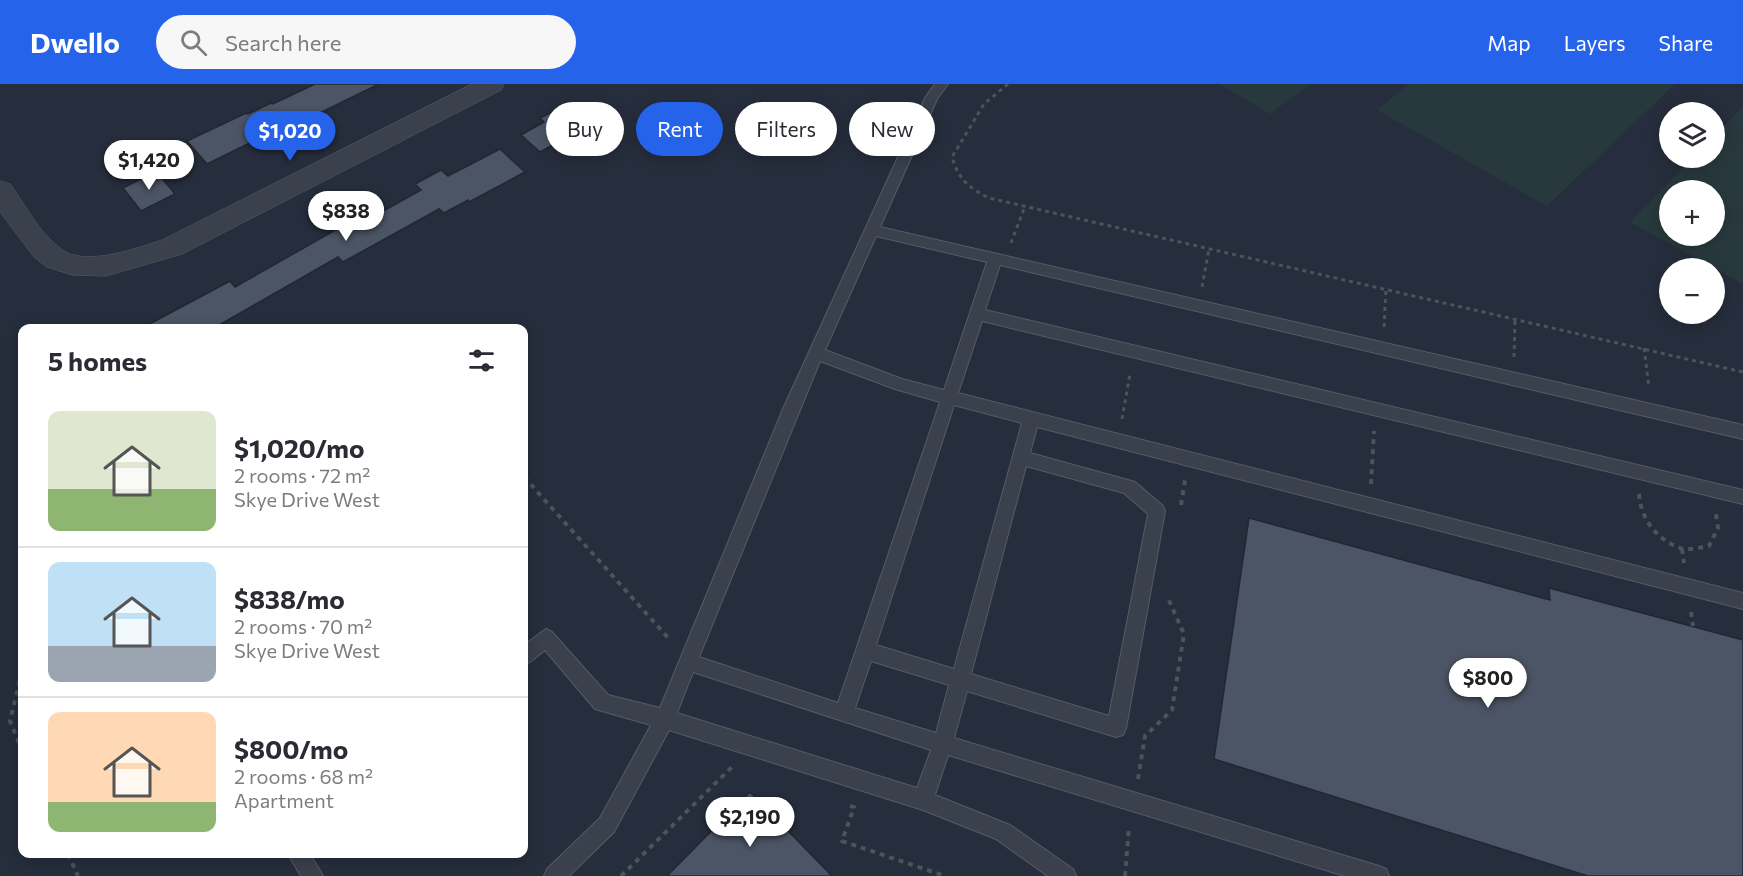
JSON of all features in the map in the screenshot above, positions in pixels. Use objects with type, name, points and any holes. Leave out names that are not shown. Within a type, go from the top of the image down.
[{"type":"street","points":[[0,191],[45,252],[66,263],[97,267],[137,259],[172,247],[492,84]]},
{"type":"lane","points":[[554,876],[607,825],[665,719],[791,409],[931,98],[942,84]]},
{"type":"lane","points":[[873,230],[1743,432]]},
{"type":"lane","points":[[844,714],[976,314],[1000,259]]},
{"type":"lane","points":[[976,314],[1743,497]]},
{"type":"lane","points":[[817,353],[900,385],[1743,601]]},
{"type":"lane","points":[[923,800],[943,743],[1031,418]]},
{"type":"lane","points":[[864,650],[1116,728],[1157,511],[1129,487],[1020,457]]},
{"type":"lane","points":[[528,653],[546,638],[602,703],[665,719],[923,800],[1003,832],[1066,876]]},
{"type":"lane","points":[[690,662],[844,714],[1379,876]]},
{"type":"lane","points":[[301,858],[313,876]]},
{"type":"path","points":[[1008,84],[984,104],[952,158],[955,174],[971,189],[989,198],[1743,372]]},
{"type":"path","points":[[1000,259],[1025,206]]},
{"type":"path","points":[[1198,305],[1209,249]]},
{"type":"path","points":[[1382,348],[1386,289]]},
{"type":"path","points":[[1513,379],[1515,319]]},
{"type":"path","points":[[1644,348],[1652,411]]},
{"type":"path","points":[[1119,441],[1134,352]]},
{"type":"path","points":[[1370,505],[1376,409]]},
{"type":"path","points":[[1180,516],[1189,459]]},
{"type":"path","points":[[1638,472],[1640,509],[1654,533],[1682,549],[1709,546],[1718,528],[1712,489]]},
{"type":"path","points":[[528,481],[690,662]]},
{"type":"path","points":[[1125,876],[1127,872],[1127,832],[1135,802],[1145,736],[1172,710],[1184,634],[1167,596],[1168,585]]},
{"type":"path","points":[[18,688],[10,721],[18,740]]},
{"type":"path","points":[[621,876],[732,767],[743,771]]},
{"type":"path","points":[[843,803],[854,807],[842,841],[945,876]]},
{"type":"path","points":[[70,858],[78,876]]},
{"type":"shaded area","points":[[1219,84],[1310,84],[1270,114]]},
{"type":"shaded area","points":[[1409,84],[1675,84],[1547,206],[1377,110]]},
{"type":"shaded area","points":[[1743,106],[1743,284],[1725,274],[1725,258],[1696,258],[1674,246],[1725,246],[1725,180],[1671,180],[1683,168],[1725,168],[1725,125]]},
{"type":"shaded area","points":[[1659,193],[1659,238],[1630,222]]},
{"type":"building","points":[[315,84],[379,84],[293,126],[296,129],[269,142],[264,136],[207,164],[187,141],[246,113],[273,104]]},
{"type":"building","points":[[546,115],[546,149],[540,152],[521,135],[544,122],[540,118]]},
{"type":"building","points":[[500,149],[525,172],[444,213],[439,209],[343,262],[338,257],[221,324],[149,324],[230,281],[235,287],[353,220],[358,225],[421,190],[415,184],[441,170],[448,176]]},
{"type":"building","points":[[156,171],[175,194],[141,211],[123,188]]},
{"type":"building","points":[[1249,518],[1550,600],[1549,588],[1743,640],[1743,876],[1588,876],[1214,759]]},
{"type":"building","points":[[750,792],[832,876],[667,876]]}]
